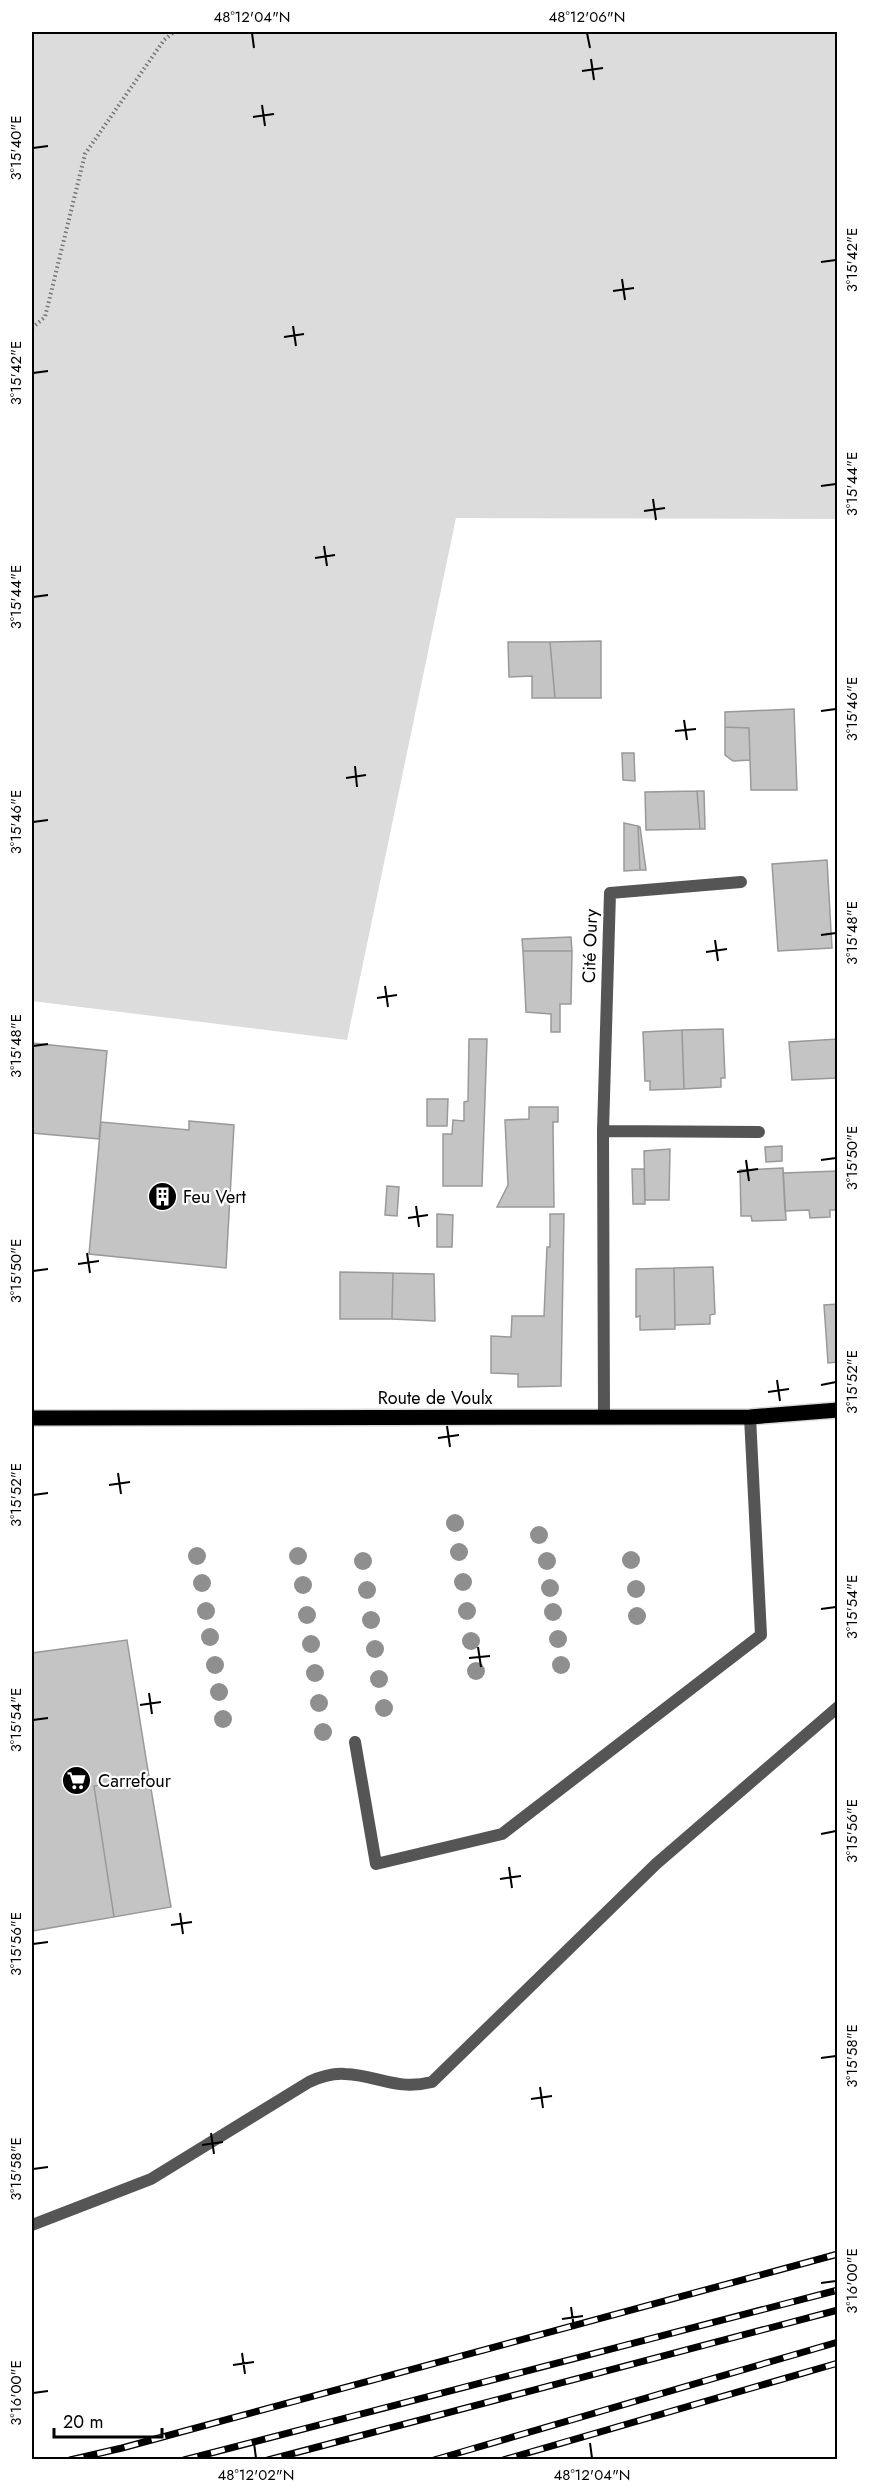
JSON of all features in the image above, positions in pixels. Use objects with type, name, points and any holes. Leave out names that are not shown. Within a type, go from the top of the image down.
[{"type":"main road","name":"Route de Voulx","points":[[32,1418],[604,1416],[750,1418],[837,1410]]},
{"type":"street","name":"Cité Oury","points":[[604,1416],[603,1131],[610,893],[741,882]]},
{"type":"street","points":[[603,1131],[759,1132]]},
{"type":"street","points":[[355,1742],[376,1864],[502,1834],[761,1635],[750,1418]]},
{"type":"street","points":[[32,2225],[151,2179],[309,2082],[326,2075],[345,2074],[395,2085],[414,2086],[432,2082],[656,1864],[837,1707]]},
{"type":"path","points":[[32,328],[45,316],[85,154],[164,40],[174,32]]},
{"type":"shaded area","points":[[32,32],[837,32],[837,519],[456,518],[347,1040],[32,1001]]},
{"type":"building","points":[[601,641],[601,698],[555,698],[550,642]]},
{"type":"building","points":[[508,642],[550,642],[555,698],[532,698],[532,676],[509,677]]},
{"type":"building","points":[[794,709],[797,790],[751,790],[749,728],[725,727],[725,712]]},
{"type":"building","points":[[725,727],[749,728],[750,760],[733,761],[725,755]]},
{"type":"building","points":[[622,753],[634,753],[635,781],[623,780]]},
{"type":"building","points":[[697,791],[700,829],[646,830],[645,792]]},
{"type":"building","points":[[697,791],[704,791],[705,829],[700,829]]},
{"type":"building","points":[[624,823],[638,826],[640,870],[624,871]]},
{"type":"building","points":[[638,826],[640,827],[646,870],[640,870]]},
{"type":"building","points":[[827,860],[832,948],[778,951],[772,864]]},
{"type":"building","points":[[571,937],[572,951],[523,951],[522,939]]},
{"type":"building","points":[[523,951],[572,951],[571,1004],[560,1004],[560,1032],[551,1032],[551,1014],[526,1012]]},
{"type":"building","points":[[723,1029],[725,1078],[721,1078],[721,1087],[684,1089],[682,1030]]},
{"type":"building","points":[[682,1030],[684,1089],[650,1090],[650,1081],[645,1081],[643,1032]]},
{"type":"building","points":[[469,1039],[487,1039],[482,1186],[443,1186],[443,1134],[452,1134],[453,1120],[464,1121],[464,1102],[468,1101]]},
{"type":"building","points":[[838,1039],[838,1078],[792,1080],[789,1042]]},
{"type":"building","points":[[32,1043],[107,1051],[99,1139],[32,1133]]},
{"type":"building","points":[[427,1099],[448,1099],[447,1126],[427,1126]]},
{"type":"building","points":[[529,1107],[558,1107],[558,1122],[553,1122],[554,1207],[497,1207],[508,1185],[505,1120],[529,1119]]},
{"type":"building","name":"Feu Vert","points":[[189,1121],[234,1125],[226,1268],[89,1254],[101,1122],[189,1130]]},
{"type":"building","points":[[782,1146],[782,1161],[766,1162],[765,1147]]},
{"type":"building","points":[[670,1149],[669,1200],[645,1200],[644,1151]]},
{"type":"building","points":[[783,1168],[786,1220],[752,1221],[751,1216],[741,1216],[740,1170]]},
{"type":"building","points":[[632,1169],[644,1169],[645,1204],[633,1204]]},
{"type":"building","points":[[838,1171],[838,1210],[830,1210],[830,1217],[810,1218],[809,1210],[785,1211],[783,1173]]},
{"type":"building","points":[[387,1186],[399,1187],[397,1216],[385,1215]]},
{"type":"building","points":[[437,1214],[453,1215],[452,1247],[437,1247]]},
{"type":"building","points":[[550,1214],[564,1214],[561,1386],[518,1387],[518,1374],[491,1373],[491,1336],[511,1337],[512,1316],[544,1316],[547,1247],[550,1247]]},
{"type":"building","points":[[713,1267],[715,1314],[710,1315],[710,1324],[675,1325],[674,1268]]},
{"type":"building","points":[[674,1268],[675,1329],[640,1330],[640,1316],[636,1317],[636,1269]]},
{"type":"building","points":[[340,1272],[393,1273],[392,1319],[340,1319]]},
{"type":"building","points":[[393,1273],[434,1274],[435,1321],[392,1319]]},
{"type":"building","points":[[838,1304],[838,1362],[828,1363],[824,1305]]},
{"type":"building","name":"Carrefour","points":[[127,1640],[149,1777],[94,1786],[114,1917],[32,1931],[32,1653]]},
{"type":"building","points":[[149,1777],[171,1907],[114,1917],[94,1786]]},
{"type":"railway","points":[[70,2460],[122,2448],[838,2254]]},
{"type":"railway","points":[[184,2460],[838,2290]]},
{"type":"railway","points":[[268,2460],[838,2310]]},
{"type":"railway","points":[[434,2460],[838,2342]]},
{"type":"railway","points":[[503,2460],[838,2363]]},
{"type":"place","name":"Feu Vert","points":[[162,1197]]},
{"type":"place","name":"Carrefour","points":[[77,1781]]}]
